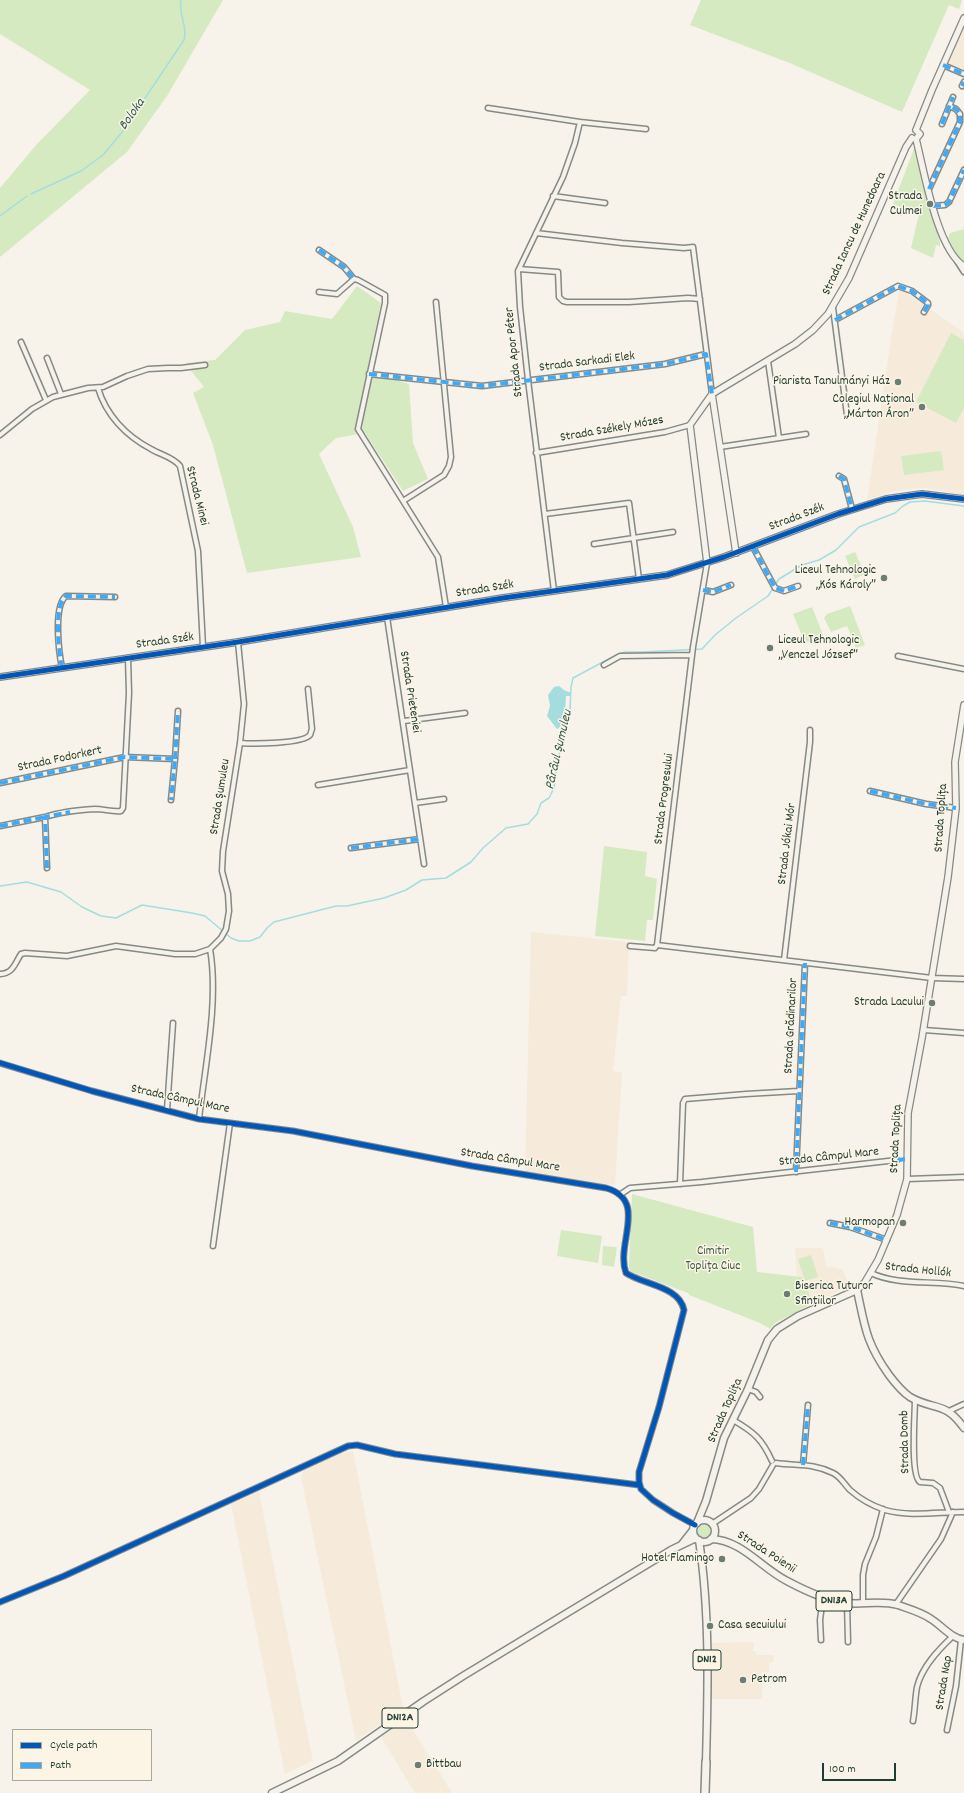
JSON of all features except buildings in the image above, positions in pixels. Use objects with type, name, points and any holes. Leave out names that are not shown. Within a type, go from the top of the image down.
[{"type":"highway","name":"DN12","points":[[705,1793],[706,1762]]},
{"type":"main road","name":"Strada Toplița","points":[[695,1526],[706,1501],[722,1444],[748,1389],[765,1346],[777,1329],[798,1316],[857,1290]]},
{"type":"main road","points":[[857,1290],[865,1332],[872,1350],[895,1383],[901,1390],[915,1399],[949,1411],[957,1418],[964,1428]]},
{"type":"main road","name":"Strada Toplița","points":[[706,1501],[710,1523]]},
{"type":"main road","points":[[695,1526],[710,1523]]},
{"type":"main road","name":"DN12","points":[[703,1540],[714,1533],[710,1523]]},
{"type":"main road","name":"DN12","points":[[695,1526],[703,1540],[702,1557],[707,1670],[706,1762]]},
{"type":"main road","name":"DN12A","points":[[272,1793],[338,1761],[456,1680],[682,1544],[695,1526]]},
{"type":"main road","name":"Strada Poienii","points":[[703,1540],[722,1539],[729,1542],[786,1581],[823,1597],[847,1603],[881,1602],[896,1604],[931,1619],[953,1636],[963,1640]]},
{"type":"main road","name":"DN12A","points":[[682,1544],[703,1540]]},
{"type":"street","points":[[964,18],[943,65],[964,74]]},
{"type":"street","name":"Strada Iancu de Hunedoara","points":[[690,425],[712,394],[804,338],[819,324],[832,308],[849,278],[906,147],[914,138],[911,132],[916,130],[943,65]]},
{"type":"street","points":[[942,124],[954,96]]},
{"type":"street","points":[[929,189],[960,122],[960,114],[956,109],[949,106]]},
{"type":"street","points":[[488,108],[580,122],[646,129]]},
{"type":"street","name":"Strada Apor Péter","points":[[554,591],[536,453],[520,307],[519,269],[563,178],[575,143],[580,122]]},
{"type":"street","points":[[914,138],[933,206],[946,244],[964,272]]},
{"type":"street","points":[[933,206],[945,205],[949,202],[964,172]]},
{"type":"street","points":[[553,196],[605,203]]},
{"type":"street","points":[[536,233],[622,243],[684,248],[693,247],[706,354],[736,553]]},
{"type":"street","points":[[319,250],[344,267],[354,279],[385,295],[358,429],[438,557],[446,607]]},
{"type":"street","points":[[957,261],[964,266]]},
{"type":"street","points":[[519,269],[558,272],[559,298],[567,302],[629,302],[700,299]]},
{"type":"street","points":[[319,292],[337,294],[354,279]]},
{"type":"street","points":[[835,320],[898,286],[912,291],[928,303],[924,312]]},
{"type":"street","points":[[403,501],[444,475],[449,466],[452,448],[436,302]]},
{"type":"street","points":[[832,308],[835,320],[847,415]]},
{"type":"street","points":[[21,342],[46,400]]},
{"type":"street","name":"Strada Sarkadi Elek","points":[[369,374],[482,386],[665,364],[706,354]]},
{"type":"street","points":[[47,358],[61,394]]},
{"type":"street","points":[[768,361],[779,438]]},
{"type":"street","points":[[0,435],[46,400],[61,394],[88,388],[98,388],[127,376],[148,370],[205,365]]},
{"type":"street","name":"Strada Minei","points":[[98,388],[107,410],[117,423],[141,443],[171,459],[180,466],[198,551],[203,647]]},
{"type":"street","points":[[690,425],[707,563]]},
{"type":"street","name":"Strada Székely Mózes","points":[[536,453],[665,432],[690,425]]},
{"type":"street","points":[[720,447],[806,434]]},
{"type":"street","points":[[839,476],[842,476],[844,479],[852,509]]},
{"type":"street","name":"Strada Szék","points":[[0,677],[238,642],[446,607],[675,573],[736,553],[852,509],[886,499],[909,495],[937,495],[964,499]]},
{"type":"street","points":[[545,514],[629,503],[639,579]]},
{"type":"street","points":[[594,544],[673,532]]},
{"type":"street","points":[[752,547],[775,588],[784,591],[798,586]]},
{"type":"street","name":"Strada Progresului","points":[[658,946],[693,652],[707,563]]},
{"type":"street","points":[[703,590],[714,592],[731,585]]},
{"type":"street","points":[[62,668],[58,646],[60,608],[62,599],[66,596],[115,596]]},
{"type":"street","name":"Strada Prieteniei","points":[[387,617],[404,721],[424,864]]},
{"type":"street","name":"Strada Șumuleu","points":[[210,949],[223,934],[228,921],[229,902],[222,870],[222,856],[240,743],[244,704],[238,642]]},
{"type":"street","points":[[604,665],[620,656],[693,652]]},
{"type":"street","points":[[898,656],[964,669]]},
{"type":"street","points":[[0,826],[80,810],[120,811],[124,804],[129,693],[128,658]]},
{"type":"street","points":[[240,743],[290,741],[305,738],[310,735],[312,729],[308,689]]},
{"type":"street","name":"Strada Toplița","points":[[857,1290],[871,1273],[887,1240],[897,1215],[906,1179],[908,1113],[924,1030],[946,892],[956,808],[955,762],[964,705]]},
{"type":"street","points":[[171,800],[178,711]]},
{"type":"street","points":[[404,721],[465,713]]},
{"type":"street","name":"Strada Jókai Mór","points":[[784,960],[810,742],[810,730]]},
{"type":"street","name":"Strada Fodorkert","points":[[0,783],[125,757],[175,759]]},
{"type":"street","points":[[318,785],[410,770]]},
{"type":"street","points":[[870,791],[926,804],[956,808]]},
{"type":"street","points":[[415,803],[444,799]]},
{"type":"street","points":[[45,817],[47,868]]},
{"type":"street","points":[[351,848],[420,839]]},
{"type":"street","points":[[0,974],[8,972],[12,969],[21,954],[25,953],[67,956],[116,946],[175,954],[195,954],[210,949],[213,966],[211,1013],[199,1118]]},
{"type":"street","points":[[630,946],[655,948],[658,946],[932,978],[964,979]]},
{"type":"street","name":"Strada Grădinarilor","points":[[796,1172],[798,1091],[805,963]]},
{"type":"street","points":[[167,1110],[173,1023]]},
{"type":"street","points":[[924,1030],[964,1033]]},
{"type":"street","name":"Strada Câmpul Mare","points":[[0,1063],[80,1087],[199,1118],[299,1132],[472,1166],[606,1188],[621,1194],[630,1188],[796,1172],[897,1160]]},
{"type":"street","name":"Strada Grădinarilor","points":[[680,1184],[684,1101],[746,1094],[798,1091]]},
{"type":"street","points":[[213,1246],[230,1123]]},
{"type":"street","points":[[906,1179],[964,1177]]},
{"type":"street","points":[[621,1194],[626,1200],[628,1211],[623,1257],[626,1273],[633,1278],[672,1294],[680,1301],[684,1310],[659,1407],[639,1472],[639,1485],[641,1489],[653,1500],[695,1526]]},
{"type":"street","points":[[830,1223],[850,1227],[887,1240]]},
{"type":"street","name":"Strada Hollók","points":[[871,1273],[879,1277],[899,1280],[964,1286]]},
{"type":"street","points":[[748,1389],[756,1392],[760,1397]]},
{"type":"street","name":"Strada Domb","points":[[915,1399],[915,1476],[918,1481],[933,1483],[940,1488],[951,1512]]},
{"type":"street","points":[[949,1411],[964,1404]]},
{"type":"street","points":[[803,1465],[808,1405]]},
{"type":"street","points":[[733,1420],[758,1437],[774,1463]]},
{"type":"street","points":[[0,1602],[64,1576],[348,1446],[357,1445],[395,1454],[639,1485]]},
{"type":"street","points":[[774,1463],[814,1465],[834,1473],[850,1490],[866,1501],[893,1512],[919,1514],[964,1512]]},
{"type":"street","points":[[710,1523],[751,1498],[759,1489],[774,1463]]},
{"type":"street","points":[[863,1603],[863,1575],[865,1564],[879,1526],[883,1509]]},
{"type":"street","points":[[896,1604],[941,1539],[951,1512]]},
{"type":"street","points":[[821,1640],[820,1620],[823,1597]]},
{"type":"street","points":[[847,1603],[848,1642]]},
{"type":"street","points":[[914,1721],[917,1688],[922,1674],[936,1654],[953,1636]]},
{"type":"street","name":"Strada Nap","points":[[947,1730],[963,1640]]},
{"type":"shaded area","points":[[964,28],[964,71],[947,64]]},
{"type":"shaded area","name":"Colegiul Național „Márton Áron”","points":[[901,289],[964,333],[964,495],[926,488],[890,492],[867,500],[891,339],[899,292]]},
{"type":"shaded area","points":[[531,932],[629,942],[627,996],[621,996],[613,1071],[622,1072],[615,1185],[525,1172]]},
{"type":"shaded area","points":[[795,1248],[823,1248],[826,1266],[842,1269],[850,1286],[813,1303],[802,1277],[797,1276]]},
{"type":"shaded area","points":[[353,1451],[403,1708],[356,1741],[301,1477],[304,1470],[340,1454]]},
{"type":"shaded area","points":[[259,1492],[313,1761],[285,1774],[231,1504]]},
{"type":"shaded area","points":[[754,1642],[753,1651],[756,1651],[756,1655],[774,1655],[773,1662],[769,1663],[769,1672],[762,1672],[762,1699],[711,1699],[710,1643]]},
{"type":"shaded area","points":[[407,1720],[452,1793],[415,1793],[381,1737]]},
{"type":"green space","points":[[0,0],[223,0],[167,96],[127,152],[0,257],[0,188],[37,144],[90,90],[0,34]]},
{"type":"green space","points":[[701,0],[962,0],[959,9],[949,5],[902,112],[792,64],[690,25]]},
{"type":"green space","points":[[915,146],[940,242],[940,246],[936,245],[933,258],[911,248],[919,214],[893,204]]},
{"type":"green space","points":[[964,229],[964,262],[956,256],[947,240],[950,233]]},
{"type":"green space","points":[[357,286],[381,303],[367,371],[409,384],[413,443],[428,479],[403,491],[365,433],[336,438],[319,454],[353,527],[361,557],[247,573],[213,445],[193,393],[204,387],[185,363],[215,360],[245,330],[280,322],[285,311],[332,319]]},
{"type":"green space","points":[[951,333],[964,340],[964,408],[956,423],[916,402]]},
{"type":"green space","points":[[941,451],[944,470],[904,475],[901,456]]},
{"type":"green space","points":[[855,552],[865,574],[855,579],[845,556]]},
{"type":"green space","points":[[850,606],[865,645],[856,648],[847,626],[831,632],[824,618],[827,614]]},
{"type":"green space","points":[[812,607],[823,635],[805,643],[793,614]]},
{"type":"green space","points":[[604,846],[647,852],[645,876],[657,879],[653,920],[647,920],[645,941],[595,936]]},
{"type":"green space","name":"Cimitir Toplița Ciuc","points":[[632,1194],[753,1227],[757,1272],[802,1277],[813,1303],[775,1323],[770,1329],[760,1323],[689,1295],[688,1293],[630,1271]]},
{"type":"green space","points":[[561,1230],[602,1236],[598,1263],[557,1256]]},
{"type":"green space","points":[[603,1246],[617,1247],[614,1267],[602,1265]]},
{"type":"green space","points":[[811,1255],[818,1277],[805,1281],[798,1259]]},
{"type":"green space","points":[[701,1525],[707,1525],[711,1529],[711,1535],[707,1539],[701,1539],[697,1535],[697,1529]]},
{"type":"water","points":[[559,686],[571,693],[570,696],[566,696],[565,713],[561,727],[557,729],[547,716],[550,706],[548,695],[554,687]]},
{"type":"waterway","name":"Boloka","points":[[31,194],[81,171],[103,155],[123,131],[184,40],[185,29],[180,6],[181,0]]},
{"type":"waterway","name":"Boloka","points":[[0,216],[27,196]]},
{"type":"waterway","name":"Pârâul Șumuleu","points":[[0,886],[27,882],[61,892],[82,907],[101,916],[116,918],[142,905],[192,913],[205,916],[231,938],[239,941],[250,941],[260,937],[274,922],[336,906],[347,906],[384,898],[406,890],[422,880],[446,878],[471,862],[483,848],[506,828],[528,824],[537,814],[541,803],[549,798],[554,788],[557,763],[570,711],[573,678],[618,654],[625,652],[702,649],[715,635],[736,618],[768,596],[779,579],[802,565],[819,560],[836,550],[859,527],[895,513],[910,502],[925,501],[964,506]]},
{"type":"marked path","points":[[943,65],[964,74]]},
{"type":"marked path","points":[[962,86],[964,82]]},
{"type":"marked path","points":[[942,124],[953,97]]},
{"type":"marked path","points":[[929,189],[960,122],[960,114],[956,109],[949,106]]},
{"type":"marked path","points":[[933,206],[945,205],[949,202],[964,170]]},
{"type":"marked path","points":[[319,250],[344,267],[354,279]]},
{"type":"marked path","points":[[835,320],[898,286],[912,291],[928,303],[924,312]]},
{"type":"marked path","points":[[369,374],[482,386],[665,364],[706,354],[712,394]]},
{"type":"marked path","points":[[839,476],[844,479],[852,509]]},
{"type":"marked path","points":[[753,547],[775,588],[784,591],[798,586]]},
{"type":"marked path","points":[[703,590],[713,592],[731,585]]},
{"type":"marked path","points":[[62,668],[58,630],[59,609],[62,601],[66,596],[115,597]]},
{"type":"marked path","points":[[175,759],[178,711]]},
{"type":"marked path","points":[[0,783],[125,757],[175,759],[171,800]]},
{"type":"marked path","points":[[870,791],[926,804],[956,808]]},
{"type":"marked path","points":[[47,868],[45,817],[70,812]]},
{"type":"marked path","points":[[0,826],[45,817]]},
{"type":"marked path","points":[[351,848],[420,839]]},
{"type":"marked path","points":[[796,1172],[805,963]]},
{"type":"marked path","points":[[897,1160],[907,1159]]},
{"type":"marked path","points":[[830,1223],[850,1227],[887,1240]]},
{"type":"marked path","points":[[803,1465],[808,1405]]},
{"type":"cycle path","points":[[0,677],[238,642],[503,598],[667,575],[724,557],[838,514],[886,499],[922,494],[964,499]]},
{"type":"cycle path","points":[[0,1063],[92,1091],[199,1119],[293,1131],[472,1166],[606,1188],[619,1194],[626,1202],[628,1213],[628,1224],[624,1249],[626,1273],[668,1291],[681,1302],[684,1310],[659,1407],[639,1472],[639,1482],[641,1489],[653,1500],[695,1525]]},
{"type":"cycle path","points":[[0,1602],[64,1576],[348,1446],[357,1445],[395,1454],[639,1485]]},
{"type":"place","name":"Strada Culmei","points":[[930,204]]},
{"type":"place","name":"Piarista Tanulmányi Ház","points":[[898,382]]},
{"type":"place","name":"Colegiul Național „Márton Áron”","points":[[922,407]]},
{"type":"place","name":"Liceul Tehnologic „Kós Károly”","points":[[884,578]]},
{"type":"place","name":"Liceul Tehnologic „Venczel József”","points":[[770,648]]},
{"type":"place","name":"Strada Lacului","points":[[932,1003]]},
{"type":"place","name":"Harmopan","points":[[903,1223]]},
{"type":"place","name":"Biserica Tuturor Sfințiilor","points":[[787,1294]]},
{"type":"place","name":"Hotel Flamingo","points":[[722,1559]]},
{"type":"place","name":"Casa secuiului","points":[[710,1626]]},
{"type":"place","name":"Petrom","points":[[743,1680]]},
{"type":"place","name":"Bittbau","points":[[418,1765]]}]
